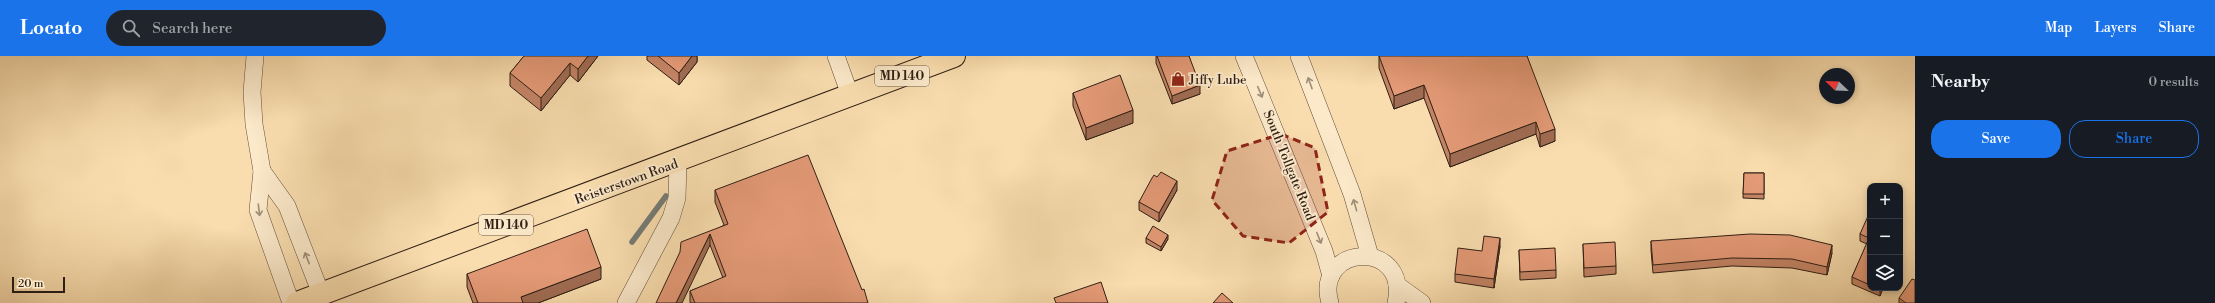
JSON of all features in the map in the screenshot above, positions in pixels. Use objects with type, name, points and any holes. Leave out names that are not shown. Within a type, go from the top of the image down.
[{"type":"main road","name":"Reisterstown Road","points":[[297,303],[678,162],[954,56]]},
{"type":"street","points":[[255,56],[252,92],[254,124],[262,171],[258,210],[291,303]]},
{"type":"street","points":[[836,56],[850,95]]},
{"type":"street","name":"South Tollgate Road","points":[[1244,56],[1324,251],[1330,276],[1328,301]]},
{"type":"street","points":[[1300,56],[1352,194],[1370,256]]},
{"type":"street","points":[[626,303],[671,218],[677,198],[678,162]]},
{"type":"street","points":[[262,171],[287,206],[321,294]]},
{"type":"street","points":[[1330,276],[1336,268],[1350,258],[1370,256],[1380,260],[1395,276],[1398,285],[1396,303]]},
{"type":"street","points":[[1398,285],[1422,303]]},
{"type":"highlighted area","points":[[1281,134],[1315,148],[1328,212],[1289,243],[1243,236],[1212,200],[1227,151]]},
{"type":"building","points":[[524,56],[588,56],[578,69],[570,63],[541,98],[510,73]]},
{"type":"building","points":[[658,56],[692,56],[679,73]]},
{"type":"building","name":"Jiffy Lube","points":[[1157,56],[1189,56],[1200,85],[1172,96]]},
{"type":"building","points":[[1379,56],[1527,56],[1555,129],[1540,134],[1536,122],[1450,154],[1424,85],[1394,96]]},
{"type":"building","points":[[1120,75],[1133,110],[1086,128],[1073,93]]},
{"type":"building","points":[[808,155],[862,290],[864,289],[868,303],[695,303],[690,291],[726,276],[710,234],[676,303],[656,303],[680,252],[681,242],[728,224],[715,190]]},
{"type":"building","points":[[1161,172],[1177,181],[1159,213],[1139,202],[1154,175],[1157,177]]},
{"type":"building","points":[[1744,173],[1764,173],[1764,194],[1743,194]]},
{"type":"building","points":[[1867,218],[1867,237],[1860,234]]},
{"type":"building","points":[[1153,226],[1168,235],[1161,247],[1146,238]]},
{"type":"building","points":[[587,229],[601,267],[521,297],[523,303],[478,303],[467,274]]},
{"type":"building","points":[[1750,234],[1790,235],[1832,245],[1827,267],[1792,259],[1732,258],[1653,265],[1651,241]]},
{"type":"building","points":[[1484,236],[1500,238],[1494,279],[1455,274],[1458,248],[1482,251]]},
{"type":"building","points":[[1615,242],[1616,266],[1584,268],[1583,244]]},
{"type":"building","points":[[1867,243],[1867,284],[1852,277]]},
{"type":"building","points":[[1555,248],[1556,270],[1520,272],[1519,250]]},
{"type":"building","points":[[1912,279],[1915,280],[1915,303],[1906,303],[1899,298]]},
{"type":"building","points":[[1101,282],[1108,303],[1056,303],[1054,298]]},
{"type":"building","points":[[1222,293],[1233,303],[1213,303]]},
{"type":"waterway","points":[[632,242],[666,196]]},
{"type":"place","name":"Jiffy Lube","points":[[1178,79]]}]
